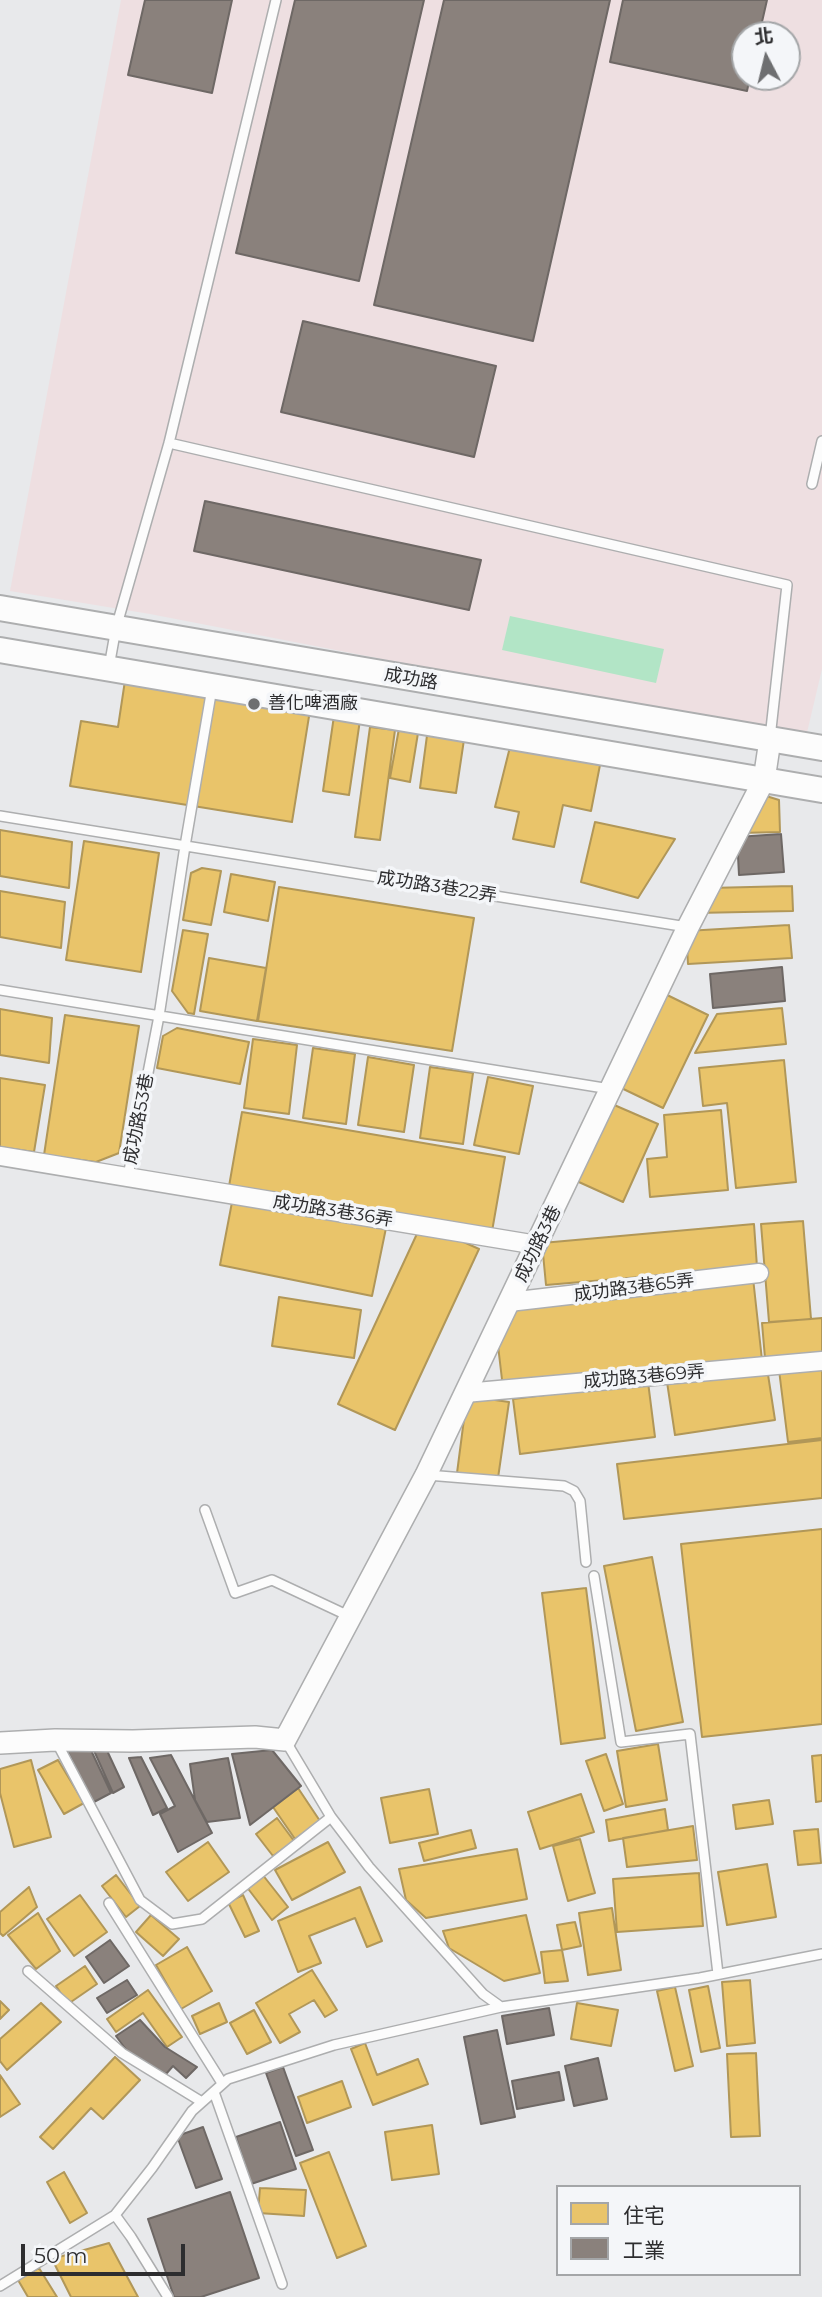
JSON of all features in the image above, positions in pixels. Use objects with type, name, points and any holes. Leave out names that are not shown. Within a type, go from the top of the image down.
[{"type":"main road","name":"成功路","points":[[0,608],[822,748]]},
{"type":"main road","points":[[0,650],[822,790]]},
{"type":"street","name":"成功路3巷","points":[[285,1740],[426,1475],[688,927],[764,780],[770,740]]},
{"type":"street","name":"成功路53巷","points":[[0,1156],[128,1177]]},
{"type":"street","name":"成功路3巷36弄","points":[[128,1177],[537,1245]]},
{"type":"street","name":"成功路3巷65弄","points":[[509,1302],[759,1273]]},
{"type":"street","name":"成功路3巷69弄","points":[[465,1393],[822,1360]]},
{"type":"street","points":[[0,1743],[255,1737],[285,1740]]},
{"type":"lane","points":[[108,669],[116,628],[169,443],[276,0]]},
{"type":"lane","points":[[812,484],[822,441]]},
{"type":"lane","points":[[169,443],[787,584],[770,740]]},
{"type":"lane","name":"成功路53巷","points":[[128,1177],[159,1016],[212,686]]},
{"type":"lane","points":[[0,817],[185,846]]},
{"type":"lane","name":"成功路3巷22弄","points":[[185,846],[688,927]]},
{"type":"lane","points":[[0,990],[611,1089]]},
{"type":"lane","points":[[426,1475],[564,1486],[575,1491],[580,1501],[586,1562]]},
{"type":"lane","points":[[205,1510],[235,1592],[272,1580],[351,1617]]},
{"type":"lane","points":[[594,1576],[621,1742],[690,1734],[718,1975]]},
{"type":"lane","points":[[55,1740],[141,1900],[172,1924],[202,1919],[331,1817]]},
{"type":"lane","points":[[285,1740],[331,1817],[369,1867],[483,1994],[501,2007]]},
{"type":"lane","points":[[109,1903],[222,2083]]},
{"type":"lane","points":[[0,2286],[115,2215],[192,2111],[228,2079],[334,2045],[501,2007],[718,1975],[822,1954]]},
{"type":"lane","points":[[28,1971],[122,2053],[202,2102]]},
{"type":"lane","points":[[214,2092],[282,2284]]},
{"type":"lane","points":[[115,2215],[168,2297]]},
{"type":"shaded area","points":[[121,0],[822,0],[822,669],[805,741],[150,614],[10,591]]},
{"type":"green space","points":[[510,616],[664,649],[656,683],[502,650]]},
{"type":"building: 住宅","points":[[126,674],[311,704],[292,822],[70,786],[81,721],[118,727]]},
{"type":"building: 住宅","points":[[334,716],[360,720],[349,795],[323,791]]},
{"type":"building: 住宅","points":[[400,723],[419,727],[410,782],[390,778]]},
{"type":"building: 住宅","points":[[370,727],[395,730],[380,840],[355,837]]},
{"type":"building: 住宅","points":[[428,728],[465,733],[456,793],[420,788]]},
{"type":"building: 住宅","points":[[510,747],[600,765],[591,811],[563,805],[554,847],[513,839],[519,812],[495,807]]},
{"type":"building: 住宅","points":[[763,795],[779,800],[780,832],[740,833]]},
{"type":"building: 住宅","points":[[595,822],[675,839],[638,898],[581,882]]},
{"type":"building: 住宅","points":[[0,830],[72,842],[69,888],[0,876]]},
{"type":"building: 住宅","points":[[84,841],[159,853],[141,972],[66,960]]},
{"type":"building: 住宅","points":[[202,868],[221,871],[211,925],[183,920],[191,873]]},
{"type":"building: 住宅","points":[[231,874],[275,882],[268,921],[224,912]]},
{"type":"building: 住宅","points":[[792,886],[793,911],[695,913],[709,888]]},
{"type":"building: 住宅","points":[[279,887],[474,918],[452,1051],[258,1021]]},
{"type":"building: 住宅","points":[[0,891],[65,902],[61,948],[0,937]]},
{"type":"building: 住宅","points":[[789,925],[792,958],[688,964],[686,931]]},
{"type":"building: 住宅","points":[[183,930],[208,934],[194,1014],[188,1013],[172,991]]},
{"type":"building: 住宅","points":[[209,958],[266,968],[257,1021],[200,1011]]},
{"type":"building: 住宅","points":[[661,992],[708,1015],[663,1108],[615,1085]]},
{"type":"building: 住宅","points":[[782,1008],[786,1044],[695,1053],[717,1014]]},
{"type":"building: 住宅","points":[[0,1009],[52,1018],[49,1063],[0,1055]]},
{"type":"building: 住宅","points":[[65,1015],[139,1026],[119,1153],[96,1162],[44,1155]]},
{"type":"building: 住宅","points":[[177,1028],[249,1042],[240,1084],[157,1068],[163,1036]]},
{"type":"building: 住宅","points":[[253,1039],[297,1045],[289,1114],[244,1108]]},
{"type":"building: 住宅","points":[[313,1048],[355,1054],[346,1124],[303,1118]]},
{"type":"building: 住宅","points":[[368,1057],[414,1065],[404,1132],[358,1125]]},
{"type":"building: 住宅","points":[[784,1060],[796,1182],[736,1188],[727,1103],[703,1106],[699,1068]]},
{"type":"building: 住宅","points":[[430,1067],[473,1073],[463,1144],[420,1138]]},
{"type":"building: 住宅","points":[[488,1077],[533,1086],[519,1154],[474,1145]]},
{"type":"building: 住宅","points":[[0,1078],[45,1085],[34,1152],[0,1147]]},
{"type":"building: 住宅","points":[[605,1101],[658,1124],[623,1202],[570,1178]]},
{"type":"building: 住宅","points":[[721,1110],[728,1190],[650,1197],[647,1159],[667,1157],[664,1115]]},
{"type":"building: 住宅","points":[[242,1112],[505,1157],[491,1237],[228,1192]]},
{"type":"building: 住宅","points":[[233,1197],[386,1228],[372,1296],[220,1265]]},
{"type":"building: 住宅","points":[[803,1221],[811,1319],[769,1322],[761,1224]]},
{"type":"building: 住宅","points":[[422,1223],[479,1249],[395,1430],[338,1404]]},
{"type":"building: 住宅","points":[[754,1224],[757,1267],[546,1285],[542,1243]]},
{"type":"building: 住宅","points":[[753,1278],[762,1360],[503,1388],[497,1337],[516,1304]]},
{"type":"building: 住宅","points":[[279,1297],[361,1310],[354,1358],[272,1346]]},
{"type":"building: 住宅","points":[[822,1318],[822,1354],[765,1358],[762,1323]]},
{"type":"building: 住宅","points":[[822,1365],[822,1438],[788,1442],[779,1370]]},
{"type":"building: 住宅","points":[[767,1368],[775,1420],[675,1435],[667,1382]]},
{"type":"building: 住宅","points":[[648,1382],[655,1437],[520,1454],[513,1399]]},
{"type":"building: 住宅","points":[[467,1396],[509,1402],[498,1478],[457,1473]]},
{"type":"building: 住宅","points":[[822,1440],[822,1498],[624,1519],[617,1464]]},
{"type":"building: 住宅","points":[[822,1529],[822,1724],[702,1737],[681,1544]]},
{"type":"building: 住宅","points":[[652,1557],[683,1722],[636,1731],[604,1566]]},
{"type":"building: 住宅","points":[[586,1588],[605,1738],[561,1744],[542,1593]]},
{"type":"building: 住宅","points":[[658,1744],[667,1800],[626,1807],[617,1751]]},
{"type":"building: 住宅","points":[[606,1754],[623,1804],[604,1811],[586,1761]]},
{"type":"building: 住宅","points":[[822,1755],[822,1801],[816,1802],[812,1756]]},
{"type":"building: 住宅","points":[[31,1760],[51,1837],[14,1847],[0,1793],[0,1769]]},
{"type":"building: 住宅","points":[[58,1760],[84,1803],[64,1814],[38,1770]]},
{"type":"building: 住宅","points":[[298,1788],[320,1821],[295,1839],[273,1807]]},
{"type":"building: 住宅","points":[[429,1789],[438,1834],[390,1843],[381,1798]]},
{"type":"building: 住宅","points":[[581,1794],[594,1832],[540,1849],[528,1812]]},
{"type":"building: 住宅","points":[[769,1800],[773,1824],[736,1829],[733,1805]]},
{"type":"building: 住宅","points":[[665,1809],[668,1830],[609,1841],[606,1820]]},
{"type":"building: 住宅","points":[[277,1818],[294,1841],[273,1856],[256,1834]]},
{"type":"building: 住宅","points":[[693,1826],[697,1860],[627,1867],[623,1838]]},
{"type":"building: 住宅","points":[[818,1829],[821,1863],[798,1865],[794,1831]]},
{"type":"building: 住宅","points":[[471,1830],[476,1848],[424,1861],[419,1843]]},
{"type":"building: 住宅","points":[[580,1839],[595,1893],[568,1901],[553,1846]]},
{"type":"building: 住宅","points":[[208,1842],[229,1872],[188,1901],[166,1872]]},
{"type":"building: 住宅","points":[[328,1842],[345,1872],[292,1900],[275,1870]]},
{"type":"building: 住宅","points":[[517,1849],[527,1899],[426,1918],[406,1900],[399,1869]]},
{"type":"building: 住宅","points":[[767,1864],[776,1917],[727,1925],[718,1872]]},
{"type":"building: 住宅","points":[[699,1873],[703,1926],[617,1932],[613,1879]]},
{"type":"building: 住宅","points":[[262,1874],[288,1907],[272,1920],[246,1886]]},
{"type":"building: 住宅","points":[[116,1875],[140,1906],[126,1917],[102,1886]]},
{"type":"building: 住宅","points":[[29,1887],[37,1907],[3,1936],[0,1933],[0,1912]]},
{"type":"building: 住宅","points":[[360,1887],[382,1941],[367,1947],[355,1918],[309,1936],[321,1963],[298,1972],[278,1921]]},
{"type":"building: 住宅","points":[[80,1895],[107,1932],[74,1956],[47,1919]]},
{"type":"building: 住宅","points":[[243,1895],[259,1931],[245,1937],[228,1902]]},
{"type":"building: 住宅","points":[[612,1908],[621,1970],[588,1975],[579,1913]]},
{"type":"building: 住宅","points":[[38,1913],[60,1951],[36,1969],[8,1935]]},
{"type":"building: 住宅","points":[[151,1915],[179,1939],[163,1956],[136,1932]]},
{"type":"building: 住宅","points":[[526,1915],[540,1973],[504,1981],[449,1948],[443,1931]]},
{"type":"building: 住宅","points":[[575,1922],[581,1946],[562,1950],[557,1925]]},
{"type":"building: 住宅","points":[[187,1947],[212,1991],[181,2009],[156,1965]]},
{"type":"building: 住宅","points":[[562,1950],[568,1981],[545,1983],[541,1952]]},
{"type":"building: 住宅","points":[[85,1966],[97,1984],[68,2004],[56,1986]]},
{"type":"building: 住宅","points":[[312,1970],[337,2010],[325,2017],[314,2000],[289,2014],[300,2032],[280,2043],[256,2003]]},
{"type":"building: 住宅","points":[[750,1980],[755,2043],[727,2046],[722,1982]]},
{"type":"building: 住宅","points":[[708,1986],[720,2048],[701,2052],[689,1990]]},
{"type":"building: 住宅","points":[[675,1987],[693,2066],[675,2071],[657,1991]]},
{"type":"building: 住宅","points":[[148,1990],[182,2037],[167,2047],[143,2013],[116,2032],[107,2019]]},
{"type":"building: 住宅","points":[[0,2001],[9,2010],[0,2019]]},
{"type":"building: 住宅","points":[[41,2003],[61,2022],[7,2070],[0,2061],[0,2039]]},
{"type":"building: 住宅","points":[[219,2003],[227,2022],[200,2034],[192,2016]]},
{"type":"building: 住宅","points":[[577,2003],[618,2010],[611,2046],[571,2039]]},
{"type":"building: 住宅","points":[[254,2010],[271,2042],[247,2054],[230,2023]]},
{"type":"building: 住宅","points":[[365,2043],[377,2075],[418,2059],[428,2084],[373,2105],[351,2049]]},
{"type":"building: 住宅","points":[[756,2053],[760,2136],[731,2137],[727,2054]]},
{"type":"building: 住宅","points":[[115,2057],[140,2080],[103,2119],[91,2108],[53,2149],[40,2137]]},
{"type":"building: 住宅","points":[[0,2075],[20,2104],[0,2117]]},
{"type":"building: 住宅","points":[[342,2081],[351,2107],[307,2123],[298,2097]]},
{"type":"building: 住宅","points":[[432,2125],[439,2174],[392,2180],[385,2132]]},
{"type":"building: 住宅","points":[[329,2152],[366,2246],[337,2258],[300,2163]]},
{"type":"building: 住宅","points":[[64,2172],[87,2213],[70,2223],[47,2182]]},
{"type":"building: 住宅","points":[[260,2188],[306,2190],[304,2216],[258,2213]]},
{"type":"building: 住宅","points":[[109,2243],[138,2297],[71,2297],[52,2259]]},
{"type":"building: 住宅","points":[[39,2268],[57,2297],[28,2297],[18,2280]]},
{"type":"building: 工業","points":[[145,0],[232,0],[212,93],[128,75]]},
{"type":"building: 工業","points":[[295,0],[424,0],[359,281],[236,253]]},
{"type":"building: 工業","points":[[444,0],[610,0],[533,341],[374,305]]},
{"type":"building: 工業","points":[[623,0],[767,0],[762,21],[731,21],[731,88],[610,62]]},
{"type":"building: 工業","points":[[303,321],[496,366],[474,457],[281,412]]},
{"type":"building: 工業","points":[[205,501],[481,560],[469,610],[194,551]]},
{"type":"building: 工業","points":[[781,834],[784,872],[739,875],[737,837]]},
{"type":"building: 工業","points":[[782,967],[785,1001],[713,1008],[710,974]]},
{"type":"building: 工業","points":[[103,1742],[124,1787],[113,1793],[91,1744]]},
{"type":"building: 工業","points":[[89,1746],[111,1793],[92,1803],[66,1748]]},
{"type":"building: 工業","points":[[272,1750],[301,1786],[250,1825],[232,1754]]},
{"type":"building: 工業","points":[[171,1755],[212,1833],[178,1852],[160,1814],[175,1806],[150,1758]]},
{"type":"building: 工業","points":[[141,1757],[167,1808],[153,1815],[129,1758]]},
{"type":"building: 工業","points":[[228,1758],[240,1818],[207,1822],[195,1800],[190,1764]]},
{"type":"building: 工業","points":[[110,1940],[129,1966],[104,1983],[86,1957]]},
{"type":"building: 工業","points":[[127,1980],[137,1995],[107,2013],[97,1998]]},
{"type":"building: 工業","points":[[549,2008],[554,2035],[507,2044],[502,2016]]},
{"type":"building: 工業","points":[[140,2020],[165,2047],[197,2067],[186,2078],[173,2066],[166,2074],[127,2051],[116,2036]]},
{"type":"building: 工業","points":[[497,2030],[515,2117],[481,2124],[464,2037]]},
{"type":"building: 工業","points":[[598,2058],[607,2099],[574,2106],[565,2066]]},
{"type":"building: 工業","points":[[283,2067],[313,2150],[296,2156],[266,2073]]},
{"type":"building: 工業","points":[[559,2072],[564,2100],[517,2109],[512,2081]]},
{"type":"building: 工業","points":[[280,2122],[296,2169],[251,2184],[236,2137]]},
{"type":"building: 工業","points":[[203,2127],[222,2179],[196,2188],[177,2136]]},
{"type":"building: 工業","points":[[230,2192],[259,2278],[201,2297],[174,2297],[148,2219]]},
{"type":"place","name":"善化啤酒廠","points":[[254,704]]}]
